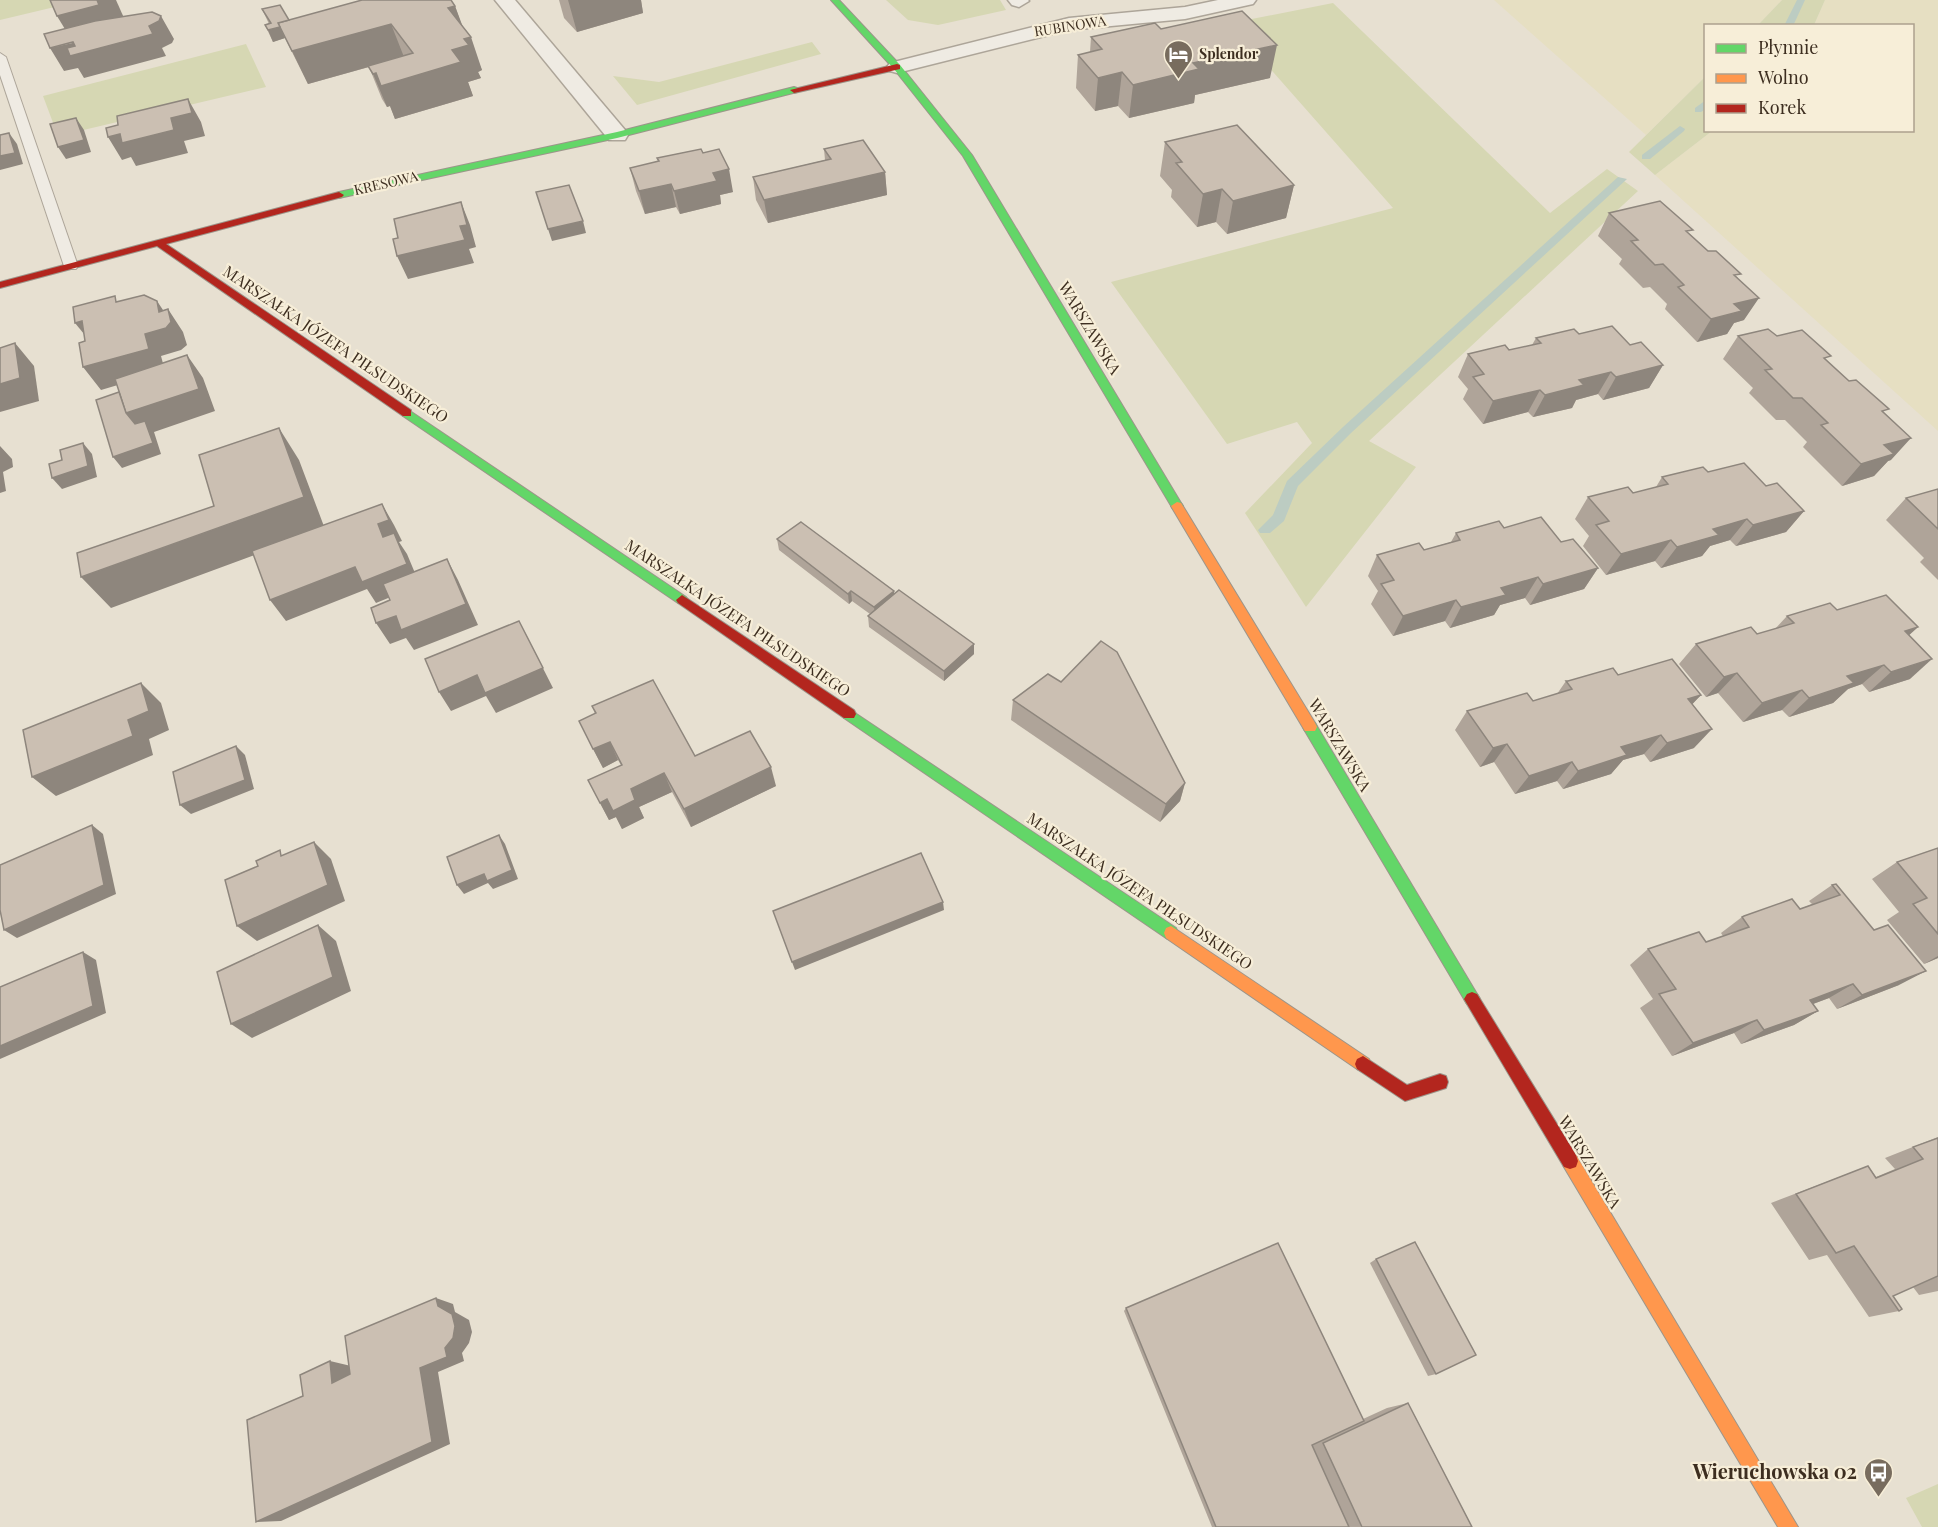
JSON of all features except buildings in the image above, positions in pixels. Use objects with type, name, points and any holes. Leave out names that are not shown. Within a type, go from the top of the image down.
[{"type":"street","points":[[505,0],[617,135]]},
{"type":"street","name":"WARSZAWSKA","points":[[835,0],[897,67],[967,156],[1789,1527]]},
{"type":"street","name":"RUBINOWA","points":[[897,67],[985,43],[1069,24],[1185,13],[1246,0]]},
{"type":"street","name":"KRESOWA","points":[[157,242],[381,184],[617,135],[808,86],[897,67]]},
{"type":"street","points":[[0,285],[157,242]]},
{"type":"street","name":"MARSZAŁKA JÓZEFA PIŁSUDSKIEGO","points":[[157,242],[1406,1093],[1440,1082]]},
{"type":"lane","points":[[0,57],[71,266]]},
{"type":"shaded area","points":[[1494,0],[1782,0],[1759,24],[1704,24],[1704,78],[1646,135]]},
{"type":"shaded area","points":[[1825,0],[1938,0],[1938,431],[1655,175],[1711,132],[1914,132],[1914,24],[1814,24]]},
{"type":"green space","points":[[0,0],[84,0],[0,20]]},
{"type":"green space","points":[[886,0],[1000,0],[1006,10],[938,25],[908,20]]},
{"type":"green space","points":[[1782,0],[1825,0],[1814,24],[1759,24]]},
{"type":"green space","points":[[1333,3],[1550,213],[1607,169],[1638,191],[1369,441],[1416,467],[1306,607],[1245,513],[1312,443],[1297,422],[1227,444],[1111,282],[1393,208],[1244,39],[1201,29]]},
{"type":"green space","points":[[812,42],[821,54],[637,105],[613,76],[659,82]]},
{"type":"green space","points":[[246,44],[266,87],[58,136],[43,96]]},
{"type":"green space","points":[[1704,78],[1704,132],[1711,132],[1655,175],[1629,152]]},
{"type":"green space","points":[[1938,1484],[1938,1527],[1922,1527],[1906,1498]]},
{"type":"waterway","points":[[1789,24],[1801,0]]},
{"type":"waterway","points":[[1698,110],[1704,105]]},
{"type":"waterway","points":[[1646,157],[1680,129]]},
{"type":"waterway","points":[[1265,530],[1279,518],[1292,484],[1347,430],[1622,179]]},
{"type":"traffic: fast","points":[[835,0],[897,67],[967,155],[1177,506]]},
{"type":"traffic: fast","points":[[339,195],[617,135],[794,90]]},
{"type":"traffic: fast","points":[[407,413],[682,600]]},
{"type":"traffic: fast","points":[[849,714],[1171,933]]},
{"type":"traffic: fast","points":[[1310,727],[1472,999]]},
{"type":"traffic: slow","points":[[1177,506],[1310,727]]},
{"type":"traffic: slow","points":[[1171,933],[1363,1064]]},
{"type":"traffic: slow","points":[[1570,1161],[1789,1527]]},
{"type":"traffic: jam","points":[[794,90],[897,67]]},
{"type":"traffic: jam","points":[[0,285],[339,195]]},
{"type":"traffic: jam","points":[[157,242],[407,413]]},
{"type":"traffic: jam","points":[[682,600],[849,714]]},
{"type":"traffic: jam","points":[[1472,999],[1570,1161]]},
{"type":"traffic: jam","points":[[1363,1064],[1405,1093],[1440,1082]]},
{"type":"place","name":"Splendor","points":[[1178,80]]},
{"type":"place","name":"Wieruchowska 02","points":[[1878,1498]]}]
